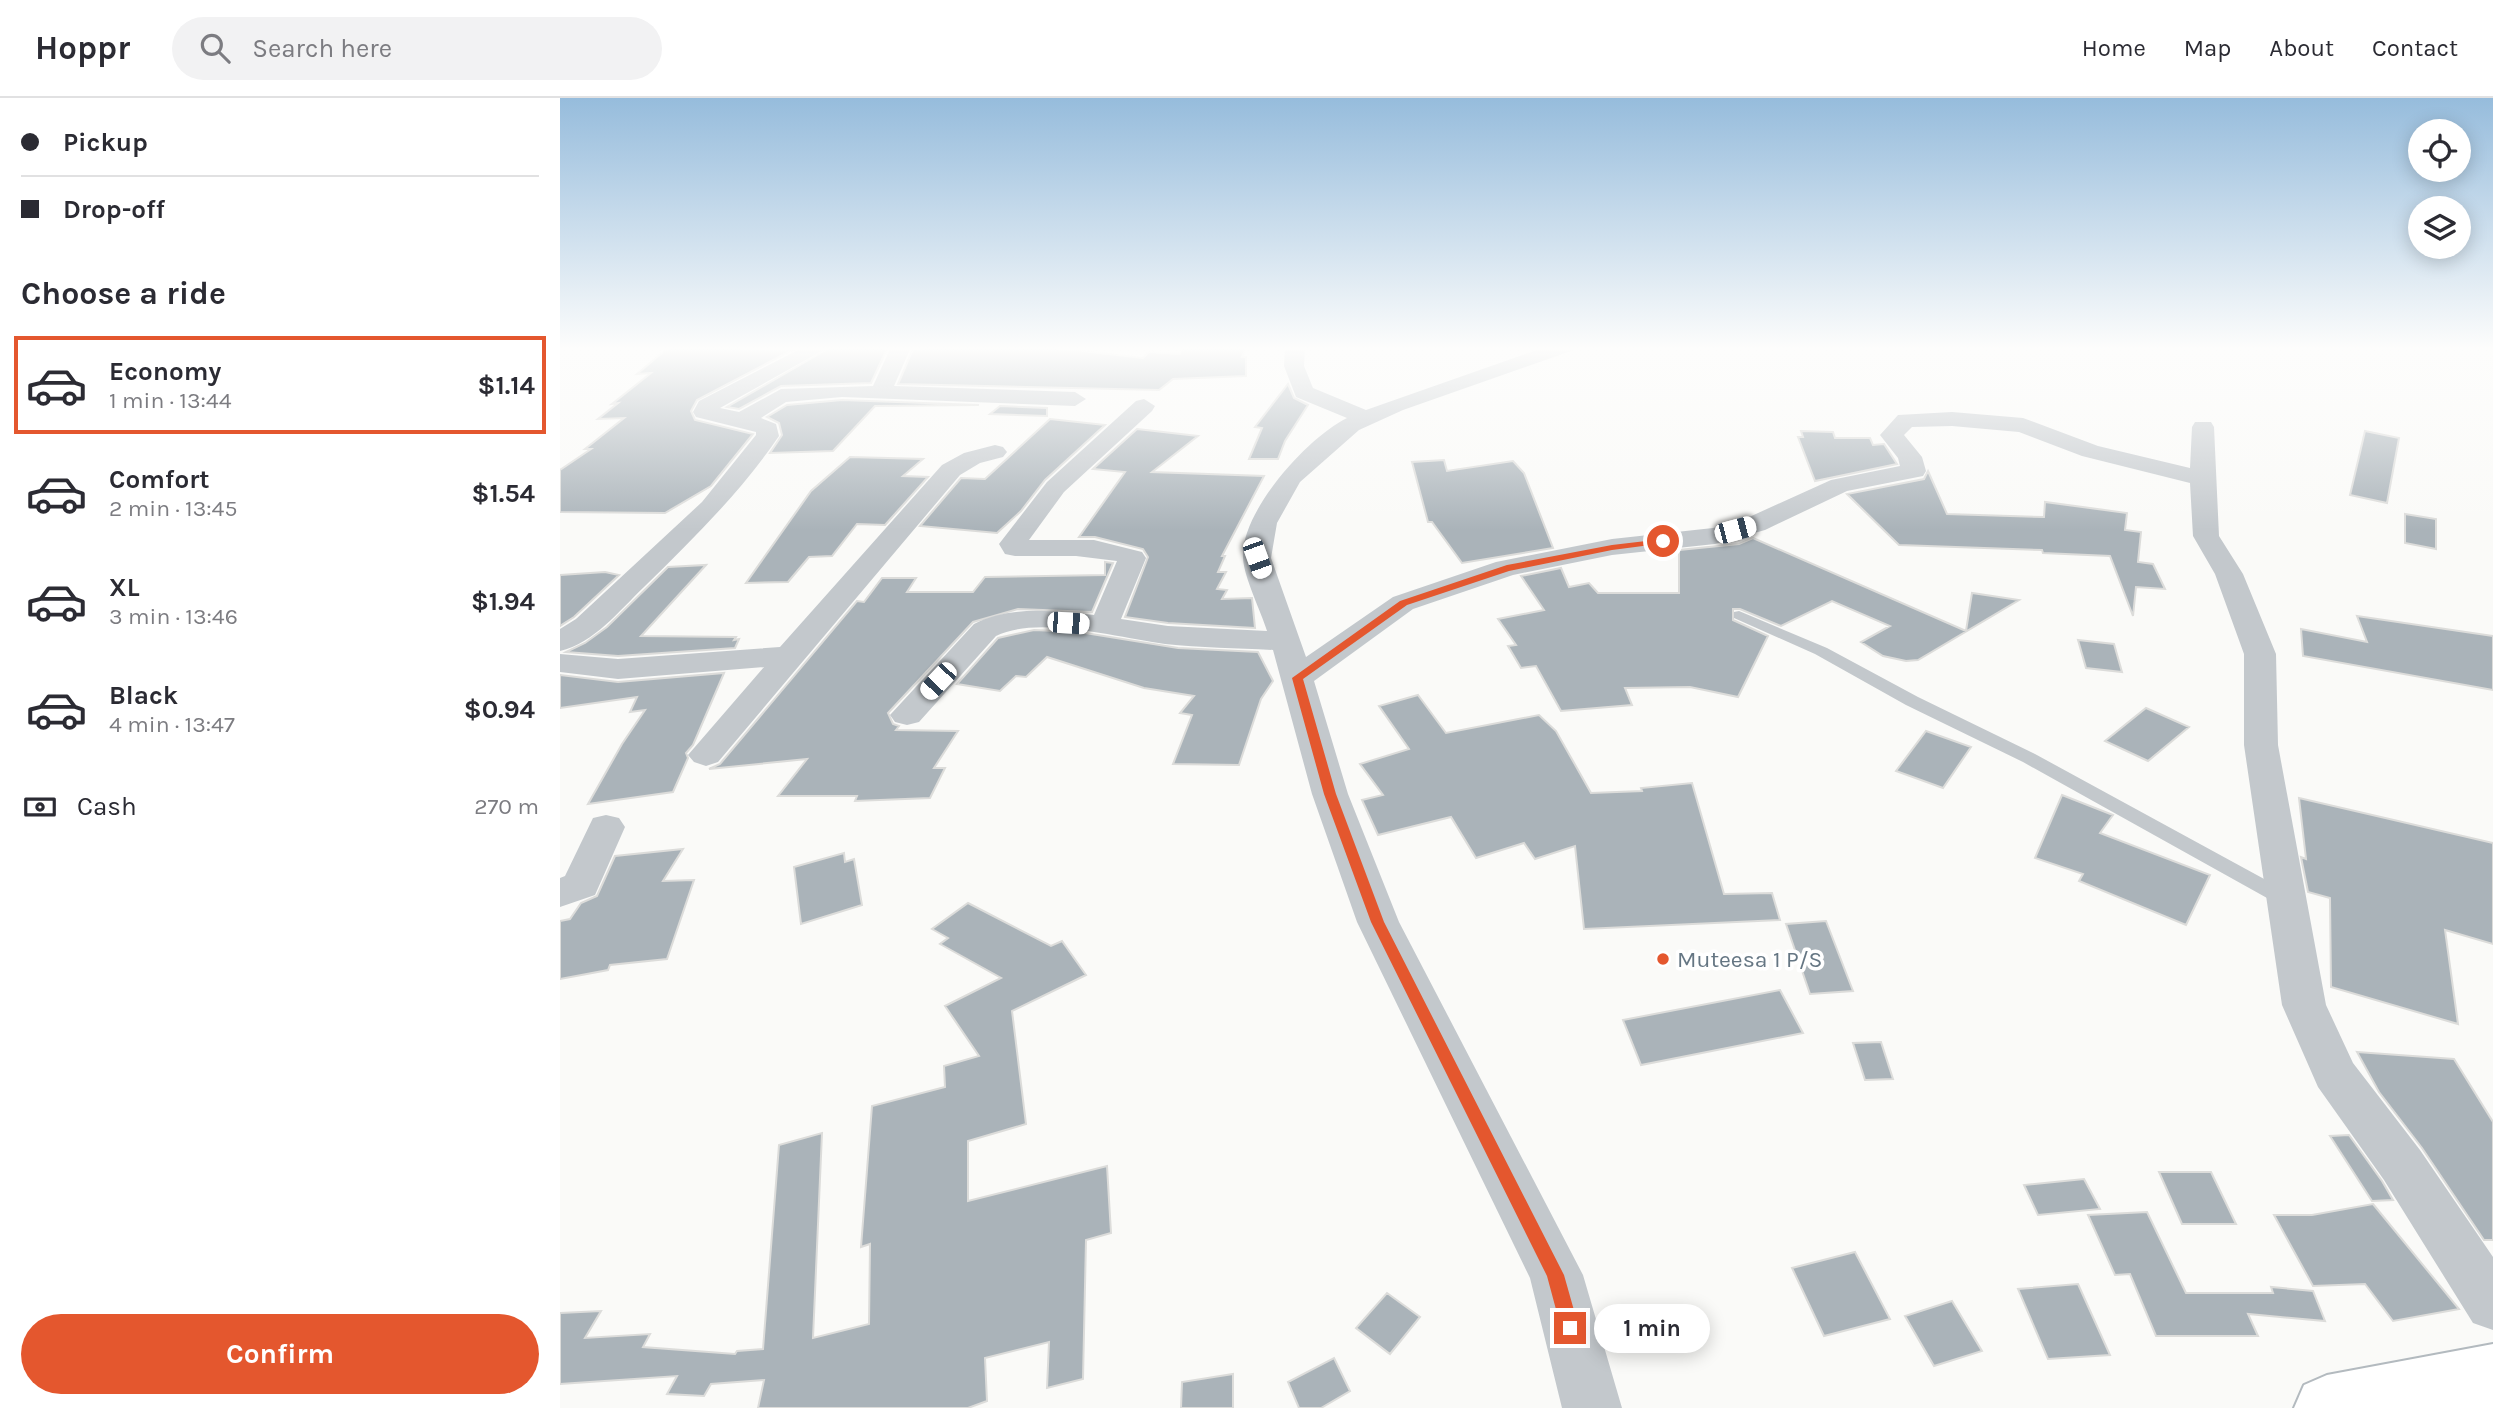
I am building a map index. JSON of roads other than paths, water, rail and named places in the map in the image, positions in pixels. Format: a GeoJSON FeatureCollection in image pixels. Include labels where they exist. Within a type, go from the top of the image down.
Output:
{"type":"FeatureCollection","features":[{"type":"Feature","properties":{"kind":"street"},"geometry":{"type":"LineString","coordinates":[[560,642],[587,625],[726,491],[767,436],[768,429],[745,418],[704,412],[706,408]]}},
{"type":"Feature","properties":{"kind":"street"},"geometry":{"type":"LineString","coordinates":[[745,418],[761,408]]}},
{"type":"Feature","properties":{"kind":"street"},"geometry":{"type":"LineString","coordinates":[[1102,626],[1132,558],[1126,554],[1108,551],[1015,548],[1013,544],[1026,520],[1052,490],[1142,408]]}},
{"type":"Feature","properties":{"kind":"street"},"geometry":{"type":"LineString","coordinates":[[1342,408],[1366,418]]}},
{"type":"Feature","properties":{"kind":"street"},"geometry":{"type":"LineString","coordinates":[[1388,408],[1351,425],[1290,478],[1264,523],[1257,558],[1286,641],[1330,794],[1378,922],[1556,1275],[1592,1408]]}},
{"type":"Feature","properties":{"kind":"street"},"geometry":{"type":"LineString","coordinates":[[1297,678],[1403,603],[1507,568],[1612,547],[1715,536],[1756,524],[1840,485],[1914,471],[1910,457],[1892,435],[1906,420],[1952,419],[2023,425],[2090,451],[2202,478]]}},
{"type":"Feature","properties":{"kind":"street"},"geometry":{"type":"LineString","coordinates":[[2203,427],[2202,478],[2206,536],[2229,574],[2260,654],[2261,745],[2304,1005],[2335,1074],[2402,1165],[2493,1304]]}},
{"type":"Feature","properties":{"kind":"street"},"geometry":{"type":"LineString","coordinates":[[706,755],[951,470],[972,458],[995,452]]}},
{"type":"Feature","properties":{"kind":"street"},"geometry":{"type":"LineString","coordinates":[[907,715],[989,626],[1000,621],[1040,621],[1166,635],[1286,641]]}},
{"type":"Feature","properties":{"kind":"street"},"geometry":{"type":"LineString","coordinates":[[560,663],[618,668],[789,656]]}},
{"type":"Feature","properties":{"kind":"street"},"geometry":{"type":"LineString","coordinates":[[560,893],[581,885],[606,827]]}},
{"type":"Feature","properties":{"kind":"street"},"geometry":{"type":"LineString","coordinates":[[2326,1408],[2493,1376]]}},
{"type":"Feature","properties":{"kind":"lane"},"geometry":{"type":"LineString","coordinates":[[1740,615],[1821,651],[1912,701],[2029,758],[2287,900]]}},
{"type":"Feature","properties":{"kind":"place","name":"Muteesa 1 P/S"},"geometry":{"type":"Point","coordinates":[1663,959]}}]}
